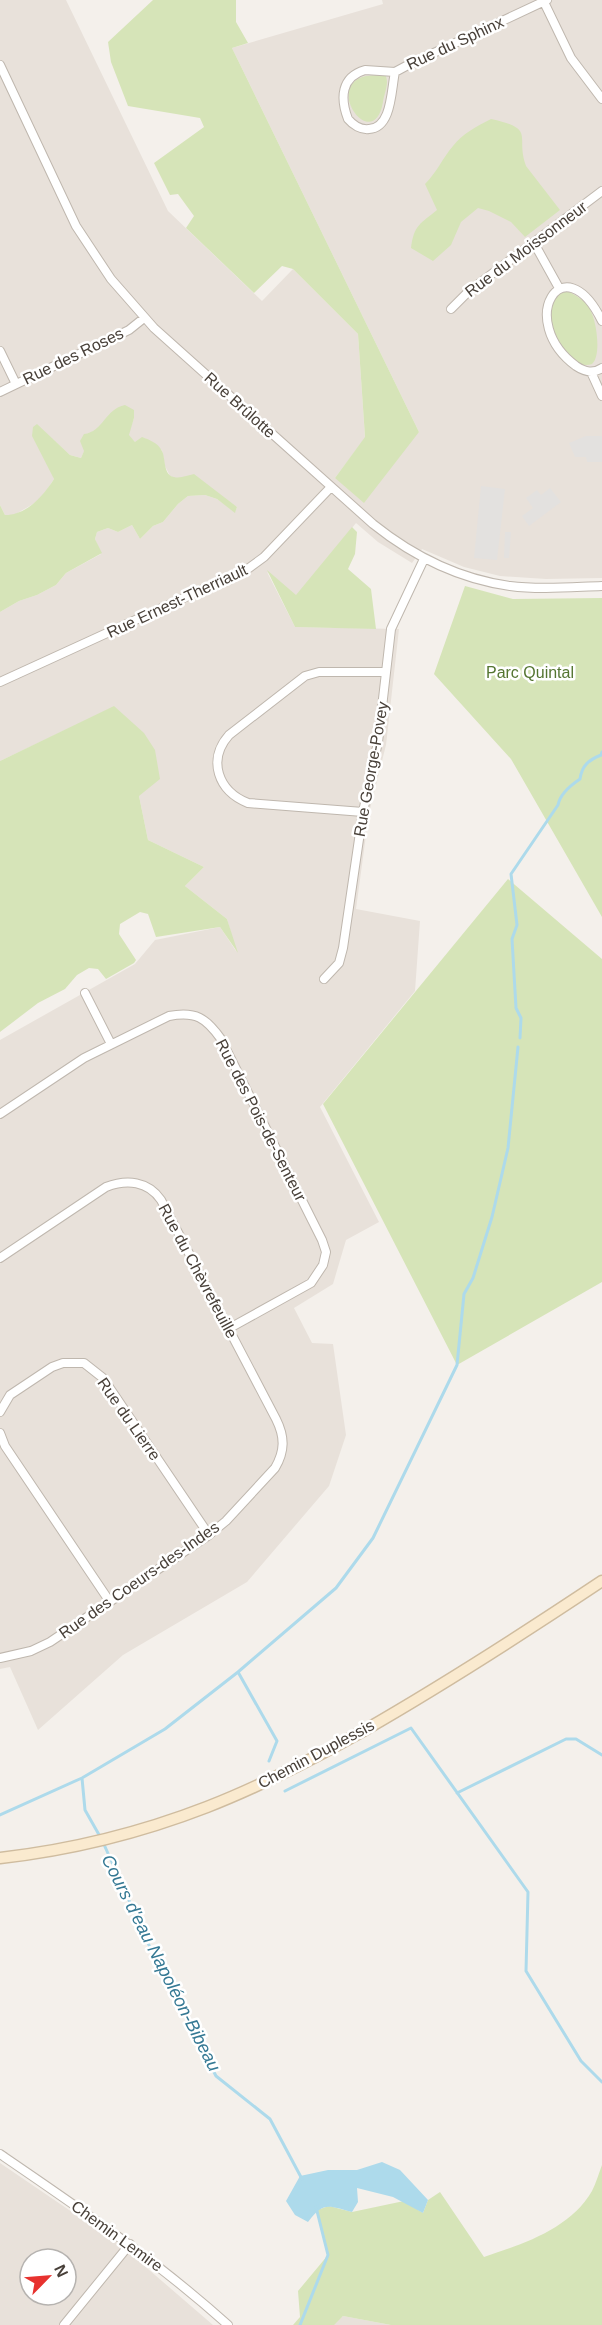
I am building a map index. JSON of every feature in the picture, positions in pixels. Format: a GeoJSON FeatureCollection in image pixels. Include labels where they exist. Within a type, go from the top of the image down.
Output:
{"type":"FeatureCollection","features":[{"type":"Feature","properties":{"kind":"street","name":"Rue du Sphinx"},"geometry":{"type":"LineString","coordinates":[[395,72],[384,123],[371,130],[353,124],[344,109],[342,95],[345,84],[353,75],[365,70],[395,72],[545,0]]}},
{"type":"Feature","properties":{"kind":"street"},"geometry":{"type":"LineString","coordinates":[[545,0],[571,58],[602,99]]}},
{"type":"Feature","properties":{"kind":"street","name":"Rue Brûlotte"},"geometry":{"type":"LineString","coordinates":[[0,65],[3,79],[76,225],[99,263],[144,318],[331,487],[388,536],[424,559],[467,576],[511,586],[535,588],[602,586]]}},
{"type":"Feature","properties":{"kind":"street","name":"Rue du Moissonneur"},"geometry":{"type":"LineString","coordinates":[[451,309],[468,292],[602,191]]}},
{"type":"Feature","properties":{"kind":"street"},"geometry":{"type":"LineString","coordinates":[[534,243],[559,288]]}},
{"type":"Feature","properties":{"kind":"street"},"geometry":{"type":"LineString","coordinates":[[602,321],[586,297],[566,287],[559,288],[552,293],[548,300],[546,315],[554,340],[569,361],[580,369],[591,372],[597,372],[602,368]]}},
{"type":"Feature","properties":{"kind":"street","name":"Rue des Roses"},"geometry":{"type":"LineString","coordinates":[[0,392],[129,330],[144,318]]}},
{"type":"Feature","properties":{"kind":"street"},"geometry":{"type":"LineString","coordinates":[[0,351],[16,384]]}},
{"type":"Feature","properties":{"kind":"street"},"geometry":{"type":"LineString","coordinates":[[591,372],[602,396]]}},
{"type":"Feature","properties":{"kind":"street","name":"Rue Ernest-Therriault"},"geometry":{"type":"LineString","coordinates":[[0,682],[249,568],[264,557],[331,487]]}},
{"type":"Feature","properties":{"kind":"street","name":"Rue George-Povey"},"geometry":{"type":"LineString","coordinates":[[324,979],[339,963],[343,948],[363,812],[374,765],[393,622],[424,559]]}},
{"type":"Feature","properties":{"kind":"street"},"geometry":{"type":"LineString","coordinates":[[363,812],[248,803],[231,794],[220,779],[218,754],[221,744],[229,735],[304,676],[319,672],[386,672]]}},
{"type":"Feature","properties":{"kind":"street"},"geometry":{"type":"LineString","coordinates":[[85,993],[111,1044]]}},
{"type":"Feature","properties":{"kind":"street","name":"Rue des Pois-de-Senteur"},"geometry":{"type":"LineString","coordinates":[[0,1114],[66,1068],[169,1016],[194,1015],[209,1022],[221,1039],[326,1252],[323,1265],[311,1283],[228,1329]]}},
{"type":"Feature","properties":{"kind":"street","name":"Rue du Chèvrefeuille"},"geometry":{"type":"LineString","coordinates":[[0,1258],[106,1187],[123,1182],[142,1184],[152,1190],[161,1200],[281,1429],[283,1449]]}},
{"type":"Feature","properties":{"kind":"street","name":"Rue du Lierre"},"geometry":{"type":"LineString","coordinates":[[0,1412],[10,1395],[51,1367],[63,1363],[84,1363],[103,1378],[209,1534]]}},
{"type":"Feature","properties":{"kind":"street"},"geometry":{"type":"LineString","coordinates":[[0,1433],[5,1446],[110,1602]]}},
{"type":"Feature","properties":{"kind":"street","name":"Rue des Coeurs-des-Indes"},"geometry":{"type":"LineString","coordinates":[[0,1658],[41,1647],[209,1534],[226,1521],[275,1468],[283,1449]]}},
{"type":"Feature","properties":{"kind":"street","name":"Chemin Duplessis"},"geometry":{"type":"LineString","coordinates":[[0,1858],[112,1838],[183,1816],[242,1792],[319,1755],[424,1696],[602,1581]]}},
{"type":"Feature","properties":{"kind":"street","name":"Chemin Lemire"},"geometry":{"type":"LineString","coordinates":[[0,2154],[129,2244],[179,2282],[228,2325]]}},
{"type":"Feature","properties":{"kind":"street"},"geometry":{"type":"LineString","coordinates":[[64,2325],[129,2244]]}},
{"type":"Feature","properties":{"kind":"shaded area"},"geometry":{"type":"Polygon","coordinates":[[[0,0],[66,0],[168,211],[262,301],[293,269],[358,334],[365,438],[335,478],[419,432],[232,48],[383,4],[382,0],[602,0],[602,578],[546,579],[500,576],[464,567],[422,549],[412,563],[378,542],[356,523],[296,596],[267,572],[295,627],[399,629],[386,745],[369,813],[356,909],[420,921],[415,991],[320,1107],[379,1222],[346,1240],[333,1284],[294,1308],[312,1343],[333,1344],[346,1435],[329,1486],[247,1582],[123,1655],[38,1730],[10,1667],[0,1669],[0,1040],[135,964],[155,940],[220,927],[236,951],[227,919],[185,886],[204,867],[148,840],[139,796],[114,707],[0,761],[0,612],[56,585],[66,573],[101,554],[95,539],[97,532],[108,528],[118,532],[132,525],[140,539],[153,526],[163,522],[188,496],[205,495],[217,499],[235,512],[237,507],[170,476],[165,466],[162,450],[135,442],[128,435],[134,418],[98,428],[93,433],[81,458],[70,455],[37,425],[54,479],[40,500],[14,515],[5,515],[0,505],[0,0]]]}},
{"type":"Feature","properties":{"kind":"shaded area"},"geometry":{"type":"Polygon","coordinates":[[[586,436],[602,436],[602,462],[587,462],[586,457],[575,457],[569,443],[586,436]]]}},
{"type":"Feature","properties":{"kind":"shaded area"},"geometry":{"type":"Polygon","coordinates":[[[481,486],[505,489],[497,560],[474,558],[481,486]]]}},
{"type":"Feature","properties":{"kind":"shaded area"},"geometry":{"type":"Polygon","coordinates":[[[550,488],[561,502],[529,526],[522,516],[533,508],[526,498],[537,490],[541,495],[550,488]]]}},
{"type":"Feature","properties":{"kind":"shaded area"},"geometry":{"type":"Polygon","coordinates":[[[505,532],[511,532],[509,558],[504,558],[505,532]]]}},
{"type":"Feature","properties":{"kind":"shaded area"},"geometry":{"type":"Polygon","coordinates":[[[0,2163],[119,2244],[213,2325],[0,2325],[0,2163]]]}},
{"type":"Feature","properties":{"kind":"shaded area"},"geometry":{"type":"Polygon","coordinates":[[[343,2316],[391,2325],[333,2325],[343,2316]]]}},
{"type":"Feature","properties":{"kind":"green space"},"geometry":{"type":"Polygon","coordinates":[[[153,0],[236,0],[236,22],[248,43],[232,48],[419,432],[364,503],[335,478],[365,437],[358,334],[293,269],[282,266],[254,293],[186,228],[194,216],[178,194],[170,195],[154,163],[204,127],[200,118],[128,106],[111,62],[108,42],[153,0]]]}},
{"type":"Feature","properties":{"kind":"green space"},"geometry":{"type":"Polygon","coordinates":[[[385,75],[386,88],[378,117],[370,122],[362,120],[350,103],[349,92],[354,82],[366,76],[385,75]]]}},
{"type":"Feature","properties":{"kind":"green space"},"geometry":{"type":"Polygon","coordinates":[[[491,119],[514,126],[519,130],[522,135],[526,166],[560,210],[525,237],[511,222],[478,208],[461,222],[451,245],[433,261],[411,248],[414,234],[419,226],[437,210],[425,184],[461,138],[491,119]]]}},
{"type":"Feature","properties":{"kind":"green space"},"geometry":{"type":"Polygon","coordinates":[[[567,291],[586,303],[593,316],[597,335],[597,353],[592,364],[584,365],[570,357],[554,332],[551,317],[552,306],[557,295],[567,291]]]}},
{"type":"Feature","properties":{"kind":"green space"},"geometry":{"type":"Polygon","coordinates":[[[125,405],[134,410],[129,435],[135,442],[142,437],[156,444],[162,451],[166,470],[170,476],[179,478],[194,474],[237,507],[235,513],[217,499],[205,495],[188,496],[163,522],[153,526],[140,539],[132,525],[118,532],[108,528],[97,532],[95,539],[102,553],[66,573],[56,585],[0,612],[0,505],[5,515],[20,512],[34,503],[54,479],[32,436],[33,427],[37,424],[70,455],[81,458],[84,451],[80,441],[84,434],[96,429],[113,411],[125,405]]]}},
{"type":"Feature","properties":{"kind":"green space"},"geometry":{"type":"Polygon","coordinates":[[[352,527],[357,532],[355,554],[348,569],[371,589],[376,629],[295,627],[267,570],[296,595],[352,527]]]}},
{"type":"Feature","properties":{"kind":"green space","name":"Parc Quintal"},"geometry":{"type":"Polygon","coordinates":[[[465,586],[513,599],[602,598],[602,917],[511,759],[434,674],[465,586]]]}},
{"type":"Feature","properties":{"kind":"green space"},"geometry":{"type":"Polygon","coordinates":[[[114,706],[144,733],[155,750],[160,779],[139,796],[148,840],[204,867],[185,886],[227,919],[238,953],[220,927],[156,937],[148,914],[140,912],[120,924],[119,934],[136,960],[134,963],[106,979],[98,969],[89,968],[77,975],[65,989],[38,1003],[0,1032],[0,761],[114,706]]]}},
{"type":"Feature","properties":{"kind":"green space"},"geometry":{"type":"Polygon","coordinates":[[[508,879],[602,959],[602,1282],[457,1365],[323,1104],[508,879]]]}},
{"type":"Feature","properties":{"kind":"green space"},"geometry":{"type":"Polygon","coordinates":[[[602,2165],[602,2325],[391,2325],[343,2316],[334,2325],[293,2325],[300,2317],[298,2291],[328,2255],[317,2210],[329,2206],[352,2212],[404,2201],[423,2213],[428,2200],[440,2192],[484,2257],[530,2240],[571,2216],[592,2191],[602,2165]]]}},
{"type":"Feature","properties":{"kind":"water"},"geometry":{"type":"Polygon","coordinates":[[[382,2162],[400,2170],[428,2200],[423,2213],[393,2197],[357,2188],[358,2202],[352,2212],[327,2207],[318,2211],[308,2222],[295,2215],[286,2201],[300,2176],[328,2170],[357,2170],[382,2162]]]}},
{"type":"Feature","properties":{"kind":"waterway"},"geometry":{"type":"LineString","coordinates":[[520,1038],[521,1018],[516,1008],[512,939],[517,925],[511,874],[558,805],[563,794],[580,779],[582,770],[587,764],[602,752]]}},
{"type":"Feature","properties":{"kind":"waterway"},"geometry":{"type":"LineString","coordinates":[[0,1815],[82,1778],[165,1729],[238,1672],[336,1588],[373,1538],[457,1365],[464,1294],[473,1278],[492,1217],[508,1148],[518,1047]]}},
{"type":"Feature","properties":{"kind":"waterway"},"geometry":{"type":"LineString","coordinates":[[238,1672],[277,1741],[269,1761]]}},
{"type":"Feature","properties":{"kind":"waterway"},"geometry":{"type":"LineString","coordinates":[[285,1791],[411,1728],[528,1892],[526,1971],[581,2061],[602,2082]]}},
{"type":"Feature","properties":{"kind":"waterway"},"geometry":{"type":"LineString","coordinates":[[457,1793],[566,1739],[576,1739],[602,1755]]}},
{"type":"Feature","properties":{"kind":"waterway","name":"Cours d'eau Napoléon-Bibeau"},"geometry":{"type":"LineString","coordinates":[[82,1778],[85,1810],[102,1840],[157,1963],[216,2076],[270,2119],[302,2179]]}},
{"type":"Feature","properties":{"kind":"waterway","name":"Cours d'eau Napoléon-Bibeau"},"geometry":{"type":"LineString","coordinates":[[300,2325],[328,2255],[316,2207]]}}]}
